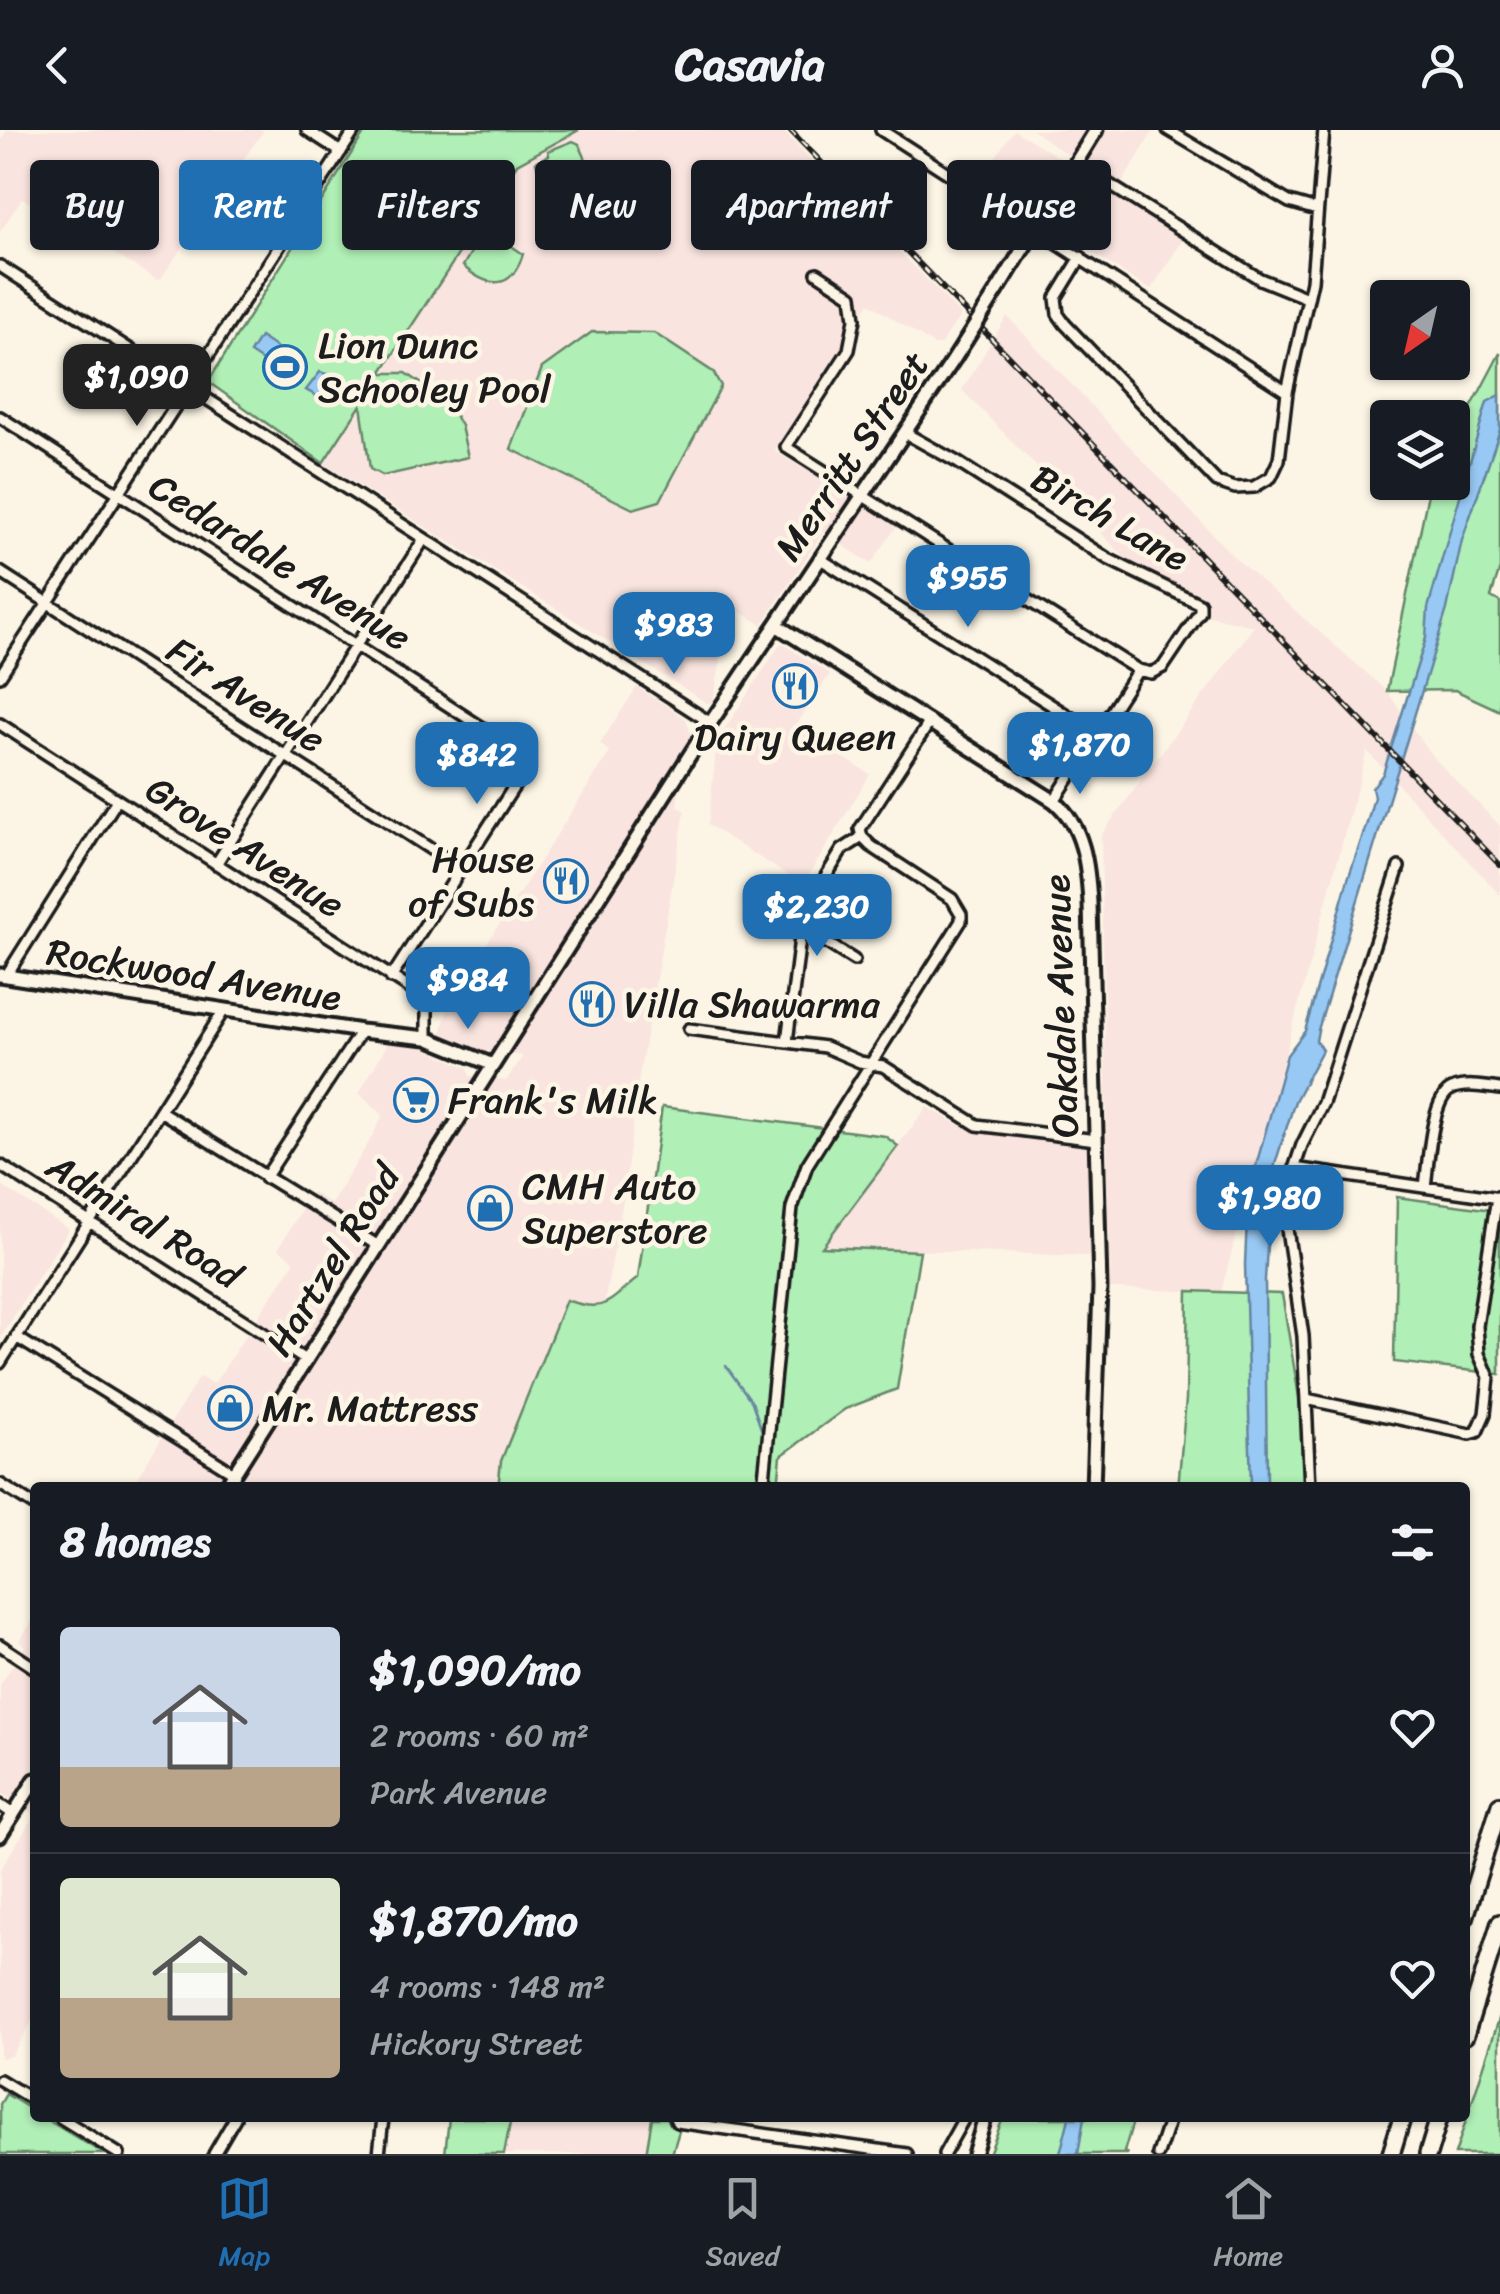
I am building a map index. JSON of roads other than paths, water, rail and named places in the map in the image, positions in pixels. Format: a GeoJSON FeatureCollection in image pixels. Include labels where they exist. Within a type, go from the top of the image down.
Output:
{"type":"FeatureCollection","features":[{"type":"Feature","properties":{"kind":"highway"},"geometry":{"type":"LineString","coordinates":[[1470,1901],[1500,1805]]}},
{"type":"Feature","properties":{"kind":"highway"},"geometry":{"type":"LineString","coordinates":[[1470,2019],[1500,1922]]}},
{"type":"Feature","properties":{"kind":"highway"},"geometry":{"type":"LineString","coordinates":[[1391,2154],[1401,2122]]}},
{"type":"Feature","properties":{"kind":"highway"},"geometry":{"type":"LineString","coordinates":[[1428,2154],[1438,2122]]}},
{"type":"Feature","properties":{"kind":"street"},"geometry":{"type":"LineString","coordinates":[[307,130],[341,152]]}},
{"type":"Feature","properties":{"kind":"street"},"geometry":{"type":"LineString","coordinates":[[0,676],[355,130]]}},
{"type":"Feature","properties":{"kind":"street"},"geometry":{"type":"LineString","coordinates":[[881,130],[947,172]]}},
{"type":"Feature","properties":{"kind":"street","name":"Merritt Street"},"geometry":{"type":"LineString","coordinates":[[1077,160],[1096,130]]}},
{"type":"Feature","properties":{"kind":"street"},"geometry":{"type":"LineString","coordinates":[[1168,130],[1289,202],[1317,210]]}},
{"type":"Feature","properties":{"kind":"street"},"geometry":{"type":"LineString","coordinates":[[1081,257],[1056,298],[1058,314],[1065,324],[1217,482],[1235,488],[1254,487],[1271,477],[1278,460],[1287,392],[1316,249],[1324,130]]}},
{"type":"Feature","properties":{"kind":"street"},"geometry":{"type":"LineString","coordinates":[[1111,186],[1260,280],[1307,298]]}},
{"type":"Feature","properties":{"kind":"street","name":"Merritt Street"},"geometry":{"type":"LineString","coordinates":[[493,1065],[711,723],[1022,250]]}},
{"type":"Feature","properties":{"kind":"street"},"geometry":{"type":"LineString","coordinates":[[1070,250],[1287,392]]}},
{"type":"Feature","properties":{"kind":"street"},"geometry":{"type":"LineString","coordinates":[[0,266],[711,723]]}},
{"type":"Feature","properties":{"kind":"street"},"geometry":{"type":"LineString","coordinates":[[817,273],[852,296],[854,319],[849,350],[786,447],[1138,670],[1054,801]]}},
{"type":"Feature","properties":{"kind":"street","name":"Cedardale Avenue"},"geometry":{"type":"LineString","coordinates":[[0,417],[528,757],[528,765],[460,868]]}},
{"type":"Feature","properties":{"kind":"street","name":"Birch Lane"},"geometry":{"type":"LineString","coordinates":[[905,433],[958,462],[1108,559],[1200,604],[1200,612],[1162,667],[1151,673],[1138,670]]}},
{"type":"Feature","properties":{"kind":"street"},"geometry":{"type":"LineString","coordinates":[[216,864],[424,539]]}},
{"type":"Feature","properties":{"kind":"street"},"geometry":{"type":"LineString","coordinates":[[820,558],[1096,734]]}},
{"type":"Feature","properties":{"kind":"street","name":"Fir Avenue"},"geometry":{"type":"LineString","coordinates":[[0,572],[460,868]]}},
{"type":"Feature","properties":{"kind":"street","name":"Oakdale Avenue"},"geometry":{"type":"LineString","coordinates":[[776,625],[1054,801],[1075,828],[1087,862],[1096,1140],[1100,1288],[1093,1482]]}},
{"type":"Feature","properties":{"kind":"street"},"geometry":{"type":"LineString","coordinates":[[764,1482],[792,1208],[807,1165],[954,935],[961,914],[952,899],[862,838],[860,829],[930,723]]}},
{"type":"Feature","properties":{"kind":"street","name":"Grove Avenue"},"geometry":{"type":"LineString","coordinates":[[0,724],[420,996],[428,1008],[427,1038]]}},
{"type":"Feature","properties":{"kind":"street"},"geometry":{"type":"LineString","coordinates":[[3,976],[117,800]]}},
{"type":"Feature","properties":{"kind":"street"},"geometry":{"type":"LineString","coordinates":[[787,1042],[803,914],[842,850],[862,838]]}},
{"type":"Feature","properties":{"kind":"street"},"geometry":{"type":"LineString","coordinates":[[392,978],[460,868]]}},
{"type":"Feature","properties":{"kind":"street"},"geometry":{"type":"LineString","coordinates":[[1310,1482],[1304,1336],[1284,1209],[1294,1168],[1322,1103],[1399,868]]}},
{"type":"Feature","properties":{"kind":"street"},"geometry":{"type":"LineString","coordinates":[[800,926],[854,960]]}},
{"type":"Feature","properties":{"kind":"street","name":"Rockwood Avenue"},"geometry":{"type":"LineString","coordinates":[[3,976],[427,1038],[493,1065]]}},
{"type":"Feature","properties":{"kind":"street"},"geometry":{"type":"LineString","coordinates":[[0,1362],[224,1010]]}},
{"type":"Feature","properties":{"kind":"street"},"geometry":{"type":"LineString","coordinates":[[689,1030],[824,1047],[860,1062],[874,1063],[977,1125],[1096,1140]]}},
{"type":"Feature","properties":{"kind":"street"},"geometry":{"type":"LineString","coordinates":[[265,1178],[361,1031]]}},
{"type":"Feature","properties":{"kind":"street","name":"Hartzel Road"},"geometry":{"type":"LineString","coordinates":[[228,1482],[493,1065]]}},
{"type":"Feature","properties":{"kind":"street"},"geometry":{"type":"LineString","coordinates":[[1426,1187],[1440,1103],[1446,1092],[1458,1087],[1500,1089]]}},
{"type":"Feature","properties":{"kind":"street"},"geometry":{"type":"LineString","coordinates":[[160,1112],[377,1245]]}},
{"type":"Feature","properties":{"kind":"street","name":"Admiral Road"},"geometry":{"type":"LineString","coordinates":[[0,1165],[307,1361]]}},
{"type":"Feature","properties":{"kind":"street"},"geometry":{"type":"LineString","coordinates":[[1294,1168],[1499,1198],[1477,1326],[1478,1354],[1489,1377],[1484,1414],[1477,1432],[1470,1434],[1306,1399]]}},
{"type":"Feature","properties":{"kind":"street"},"geometry":{"type":"LineString","coordinates":[[16,1337],[234,1473]]}},
{"type":"Feature","properties":{"kind":"street"},"geometry":{"type":"LineString","coordinates":[[0,1484],[30,1503]]}},
{"type":"Feature","properties":{"kind":"street"},"geometry":{"type":"LineString","coordinates":[[0,1645],[30,1665]]}},
{"type":"Feature","properties":{"kind":"street"},"geometry":{"type":"LineString","coordinates":[[0,1835],[30,1788]]}},
{"type":"Feature","properties":{"kind":"street"},"geometry":{"type":"LineString","coordinates":[[0,1805],[13,1814]]}},
{"type":"Feature","properties":{"kind":"street"},"geometry":{"type":"LineString","coordinates":[[0,2080],[30,2098]]}},
{"type":"Feature","properties":{"kind":"street"},"geometry":{"type":"LineString","coordinates":[[67,2122],[119,2154]]}},
{"type":"Feature","properties":{"kind":"street"},"geometry":{"type":"LineString","coordinates":[[214,2154],[233,2122]]}},
{"type":"Feature","properties":{"kind":"street"},"geometry":{"type":"LineString","coordinates":[[379,2154],[383,2122]]}},
{"type":"Feature","properties":{"kind":"street"},"geometry":{"type":"LineString","coordinates":[[690,2122],[907,2154]]}},
{"type":"Feature","properties":{"kind":"street"},"geometry":{"type":"LineString","coordinates":[[944,2154],[961,2122]]}},
{"type":"Feature","properties":{"kind":"street"},"geometry":{"type":"LineString","coordinates":[[974,2154],[984,2122]]}},
{"type":"Feature","properties":{"kind":"street"},"geometry":{"type":"LineString","coordinates":[[1158,2154],[1169,2122]]}},
{"type":"Feature","properties":{"kind":"water"},"geometry":{"type":"Polygon","coordinates":[[[260,337],[305,366],[294,382],[250,353],[260,337]]]}},
{"type":"Feature","properties":{"kind":"water"},"geometry":{"type":"Polygon","coordinates":[[[320,372],[329,375],[332,384],[322,399],[306,390],[320,372]]]}},
{"type":"Feature","properties":{"kind":"water"},"geometry":{"type":"Polygon","coordinates":[[[1500,395],[1500,430],[1462,540],[1447,609],[1318,1030],[1316,1041],[1322,1050],[1295,1101],[1275,1164],[1265,1280],[1267,1482],[1251,1482],[1245,1264],[1248,1194],[1287,1055],[1305,1031],[1367,823],[1374,797],[1372,788],[1383,774],[1426,638],[1428,608],[1459,500],[1470,500],[1470,461],[1487,402],[1500,395]]]}},
{"type":"Feature","properties":{"kind":"water"},"geometry":{"type":"Polygon","coordinates":[[[1068,2122],[1083,2122],[1078,2154],[1060,2154],[1068,2122]]]}},
{"type":"Feature","properties":{"kind":"waterway"},"geometry":{"type":"LineString","coordinates":[[726,1366],[752,1402],[765,1440]]}},
{"type":"Feature","properties":{"kind":"railway"},"geometry":{"type":"LineString","coordinates":[[790,130],[1500,865]]}},
{"type":"Feature","properties":{"kind":"place","name":"Lion Dunc Schooley Pool"},"geometry":{"type":"Point","coordinates":[285,367]}},
{"type":"Feature","properties":{"kind":"place","name":"Dairy Queen"},"geometry":{"type":"Point","coordinates":[795,686]}},
{"type":"Feature","properties":{"kind":"place","name":"House of Subs"},"geometry":{"type":"Point","coordinates":[566,881]}},
{"type":"Feature","properties":{"kind":"place","name":"Villa Shawarma"},"geometry":{"type":"Point","coordinates":[592,1004]}},
{"type":"Feature","properties":{"kind":"place","name":"Frank's Milk"},"geometry":{"type":"Point","coordinates":[416,1100]}},
{"type":"Feature","properties":{"kind":"place","name":"CMH Auto Superstore"},"geometry":{"type":"Point","coordinates":[490,1208]}},
{"type":"Feature","properties":{"kind":"place","name":"Mr. Mattress"},"geometry":{"type":"Point","coordinates":[230,1408]}}]}
